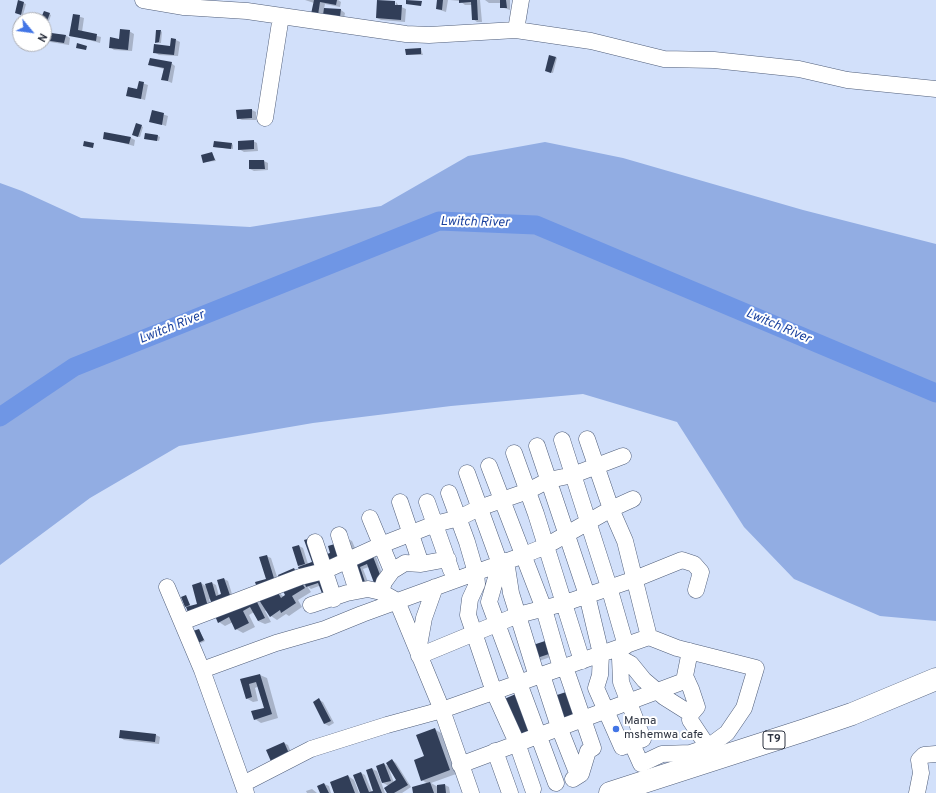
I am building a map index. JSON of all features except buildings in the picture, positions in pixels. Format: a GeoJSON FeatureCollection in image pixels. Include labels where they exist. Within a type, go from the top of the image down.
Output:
{"type":"FeatureCollection","features":[{"type":"Feature","properties":{"kind":"highway","name":"T9"},"geometry":{"type":"LineString","coordinates":[[610,793],[710,753],[852,714],[936,679]]}},
{"type":"Feature","properties":{"kind":"street"},"geometry":{"type":"LineString","coordinates":[[143,0],[184,7],[204,4],[406,34],[516,30],[591,41],[664,58],[714,60],[799,69],[847,80],[936,89]]}},
{"type":"Feature","properties":{"kind":"street"},"geometry":{"type":"LineString","coordinates":[[516,30],[521,0]]}},
{"type":"Feature","properties":{"kind":"street"},"geometry":{"type":"LineString","coordinates":[[265,118],[281,16]]}},
{"type":"Feature","properties":{"kind":"street"},"geometry":{"type":"LineString","coordinates":[[537,446],[587,595],[601,654],[600,675],[596,688],[622,747],[643,739],[627,701],[620,676],[621,651],[610,587],[562,440]]}},
{"type":"Feature","properties":{"kind":"street"},"geometry":{"type":"LineString","coordinates":[[587,440],[610,509],[625,541],[649,637]]}},
{"type":"Feature","properties":{"kind":"street"},"geometry":{"type":"LineString","coordinates":[[514,453],[565,603],[582,661]]}},
{"type":"Feature","properties":{"kind":"street"},"geometry":{"type":"LineString","coordinates":[[182,622],[300,577],[324,571],[381,545],[435,524],[459,518],[479,508],[528,491],[549,480],[573,475],[595,465],[623,456]]}},
{"type":"Feature","properties":{"kind":"street"},"geometry":{"type":"LineString","coordinates":[[467,473],[479,508],[503,562],[518,615],[576,777],[581,774],[588,751],[592,748],[584,718],[563,667],[544,608],[489,466]]}},
{"type":"Feature","properties":{"kind":"street"},"geometry":{"type":"LineString","coordinates":[[449,493],[459,518],[476,573],[477,584],[470,599],[468,615],[494,692],[533,789]]}},
{"type":"Feature","properties":{"kind":"street"},"geometry":{"type":"LineString","coordinates":[[202,670],[276,643],[325,629],[524,555],[568,535],[610,509],[633,499]]}},
{"type":"Feature","properties":{"kind":"street"},"geometry":{"type":"LineString","coordinates":[[400,502],[421,564]]}},
{"type":"Feature","properties":{"kind":"street"},"geometry":{"type":"LineString","coordinates":[[427,502],[448,559],[454,581]]}},
{"type":"Feature","properties":{"kind":"street"},"geometry":{"type":"LineString","coordinates":[[370,518],[392,571]]}},
{"type":"Feature","properties":{"kind":"street"},"geometry":{"type":"LineString","coordinates":[[339,535],[357,591]]}},
{"type":"Feature","properties":{"kind":"street"},"geometry":{"type":"LineString","coordinates":[[315,542],[334,599]]}},
{"type":"Feature","properties":{"kind":"street"},"geometry":{"type":"LineString","coordinates":[[381,592],[384,582],[392,571],[405,563],[421,564],[448,559]]}},
{"type":"Feature","properties":{"kind":"street"},"geometry":{"type":"LineString","coordinates":[[419,655],[518,615],[565,603],[635,579],[682,560],[694,564],[701,572],[696,590]]}},
{"type":"Feature","properties":{"kind":"street"},"geometry":{"type":"LineString","coordinates":[[503,562],[489,602],[556,783]]}},
{"type":"Feature","properties":{"kind":"street"},"geometry":{"type":"LineString","coordinates":[[167,586],[202,670],[244,789],[311,749],[387,725],[442,710],[601,654],[621,651],[649,637],[690,651],[756,668],[744,708],[727,733],[710,753],[662,754],[641,764],[632,744]]}},
{"type":"Feature","properties":{"kind":"street"},"geometry":{"type":"LineString","coordinates":[[419,655],[424,618],[435,587]]}},
{"type":"Feature","properties":{"kind":"street"},"geometry":{"type":"LineString","coordinates":[[311,605],[368,589],[381,592],[397,602],[442,710],[471,793]]}},
{"type":"Feature","properties":{"kind":"street"},"geometry":{"type":"LineString","coordinates":[[621,651],[644,680],[655,690],[691,714]]}},
{"type":"Feature","properties":{"kind":"street"},"geometry":{"type":"LineString","coordinates":[[690,651],[685,676],[697,707],[691,714],[690,720],[710,753]]}},
{"type":"Feature","properties":{"kind":"street"},"geometry":{"type":"LineString","coordinates":[[460,765],[655,690],[687,680]]}},
{"type":"Feature","properties":{"kind":"street"},"geometry":{"type":"LineString","coordinates":[[494,752],[510,793]]}},
{"type":"Feature","properties":{"kind":"street"},"geometry":{"type":"LineString","coordinates":[[917,793],[920,773],[919,760],[924,755],[936,754]]}},
{"type":"Feature","properties":{"kind":"shaded area"},"geometry":{"type":"Polygon","coordinates":[[[545,142],[623,158],[803,210],[936,244],[936,621],[880,616],[794,579],[744,527],[677,422],[583,394],[451,406],[313,423],[179,446],[90,498],[0,565],[0,183],[22,191],[81,218],[250,227],[381,206],[468,156],[545,142]]]}},
{"type":"Feature","properties":{"kind":"waterway","name":"Lwitch River"},"geometry":{"type":"LineString","coordinates":[[0,417],[74,367],[439,221],[536,225],[936,393]]}},
{"type":"Feature","properties":{"kind":"place","name":"Mama mshemwa cafe"},"geometry":{"type":"Point","coordinates":[616,729]}}]}
